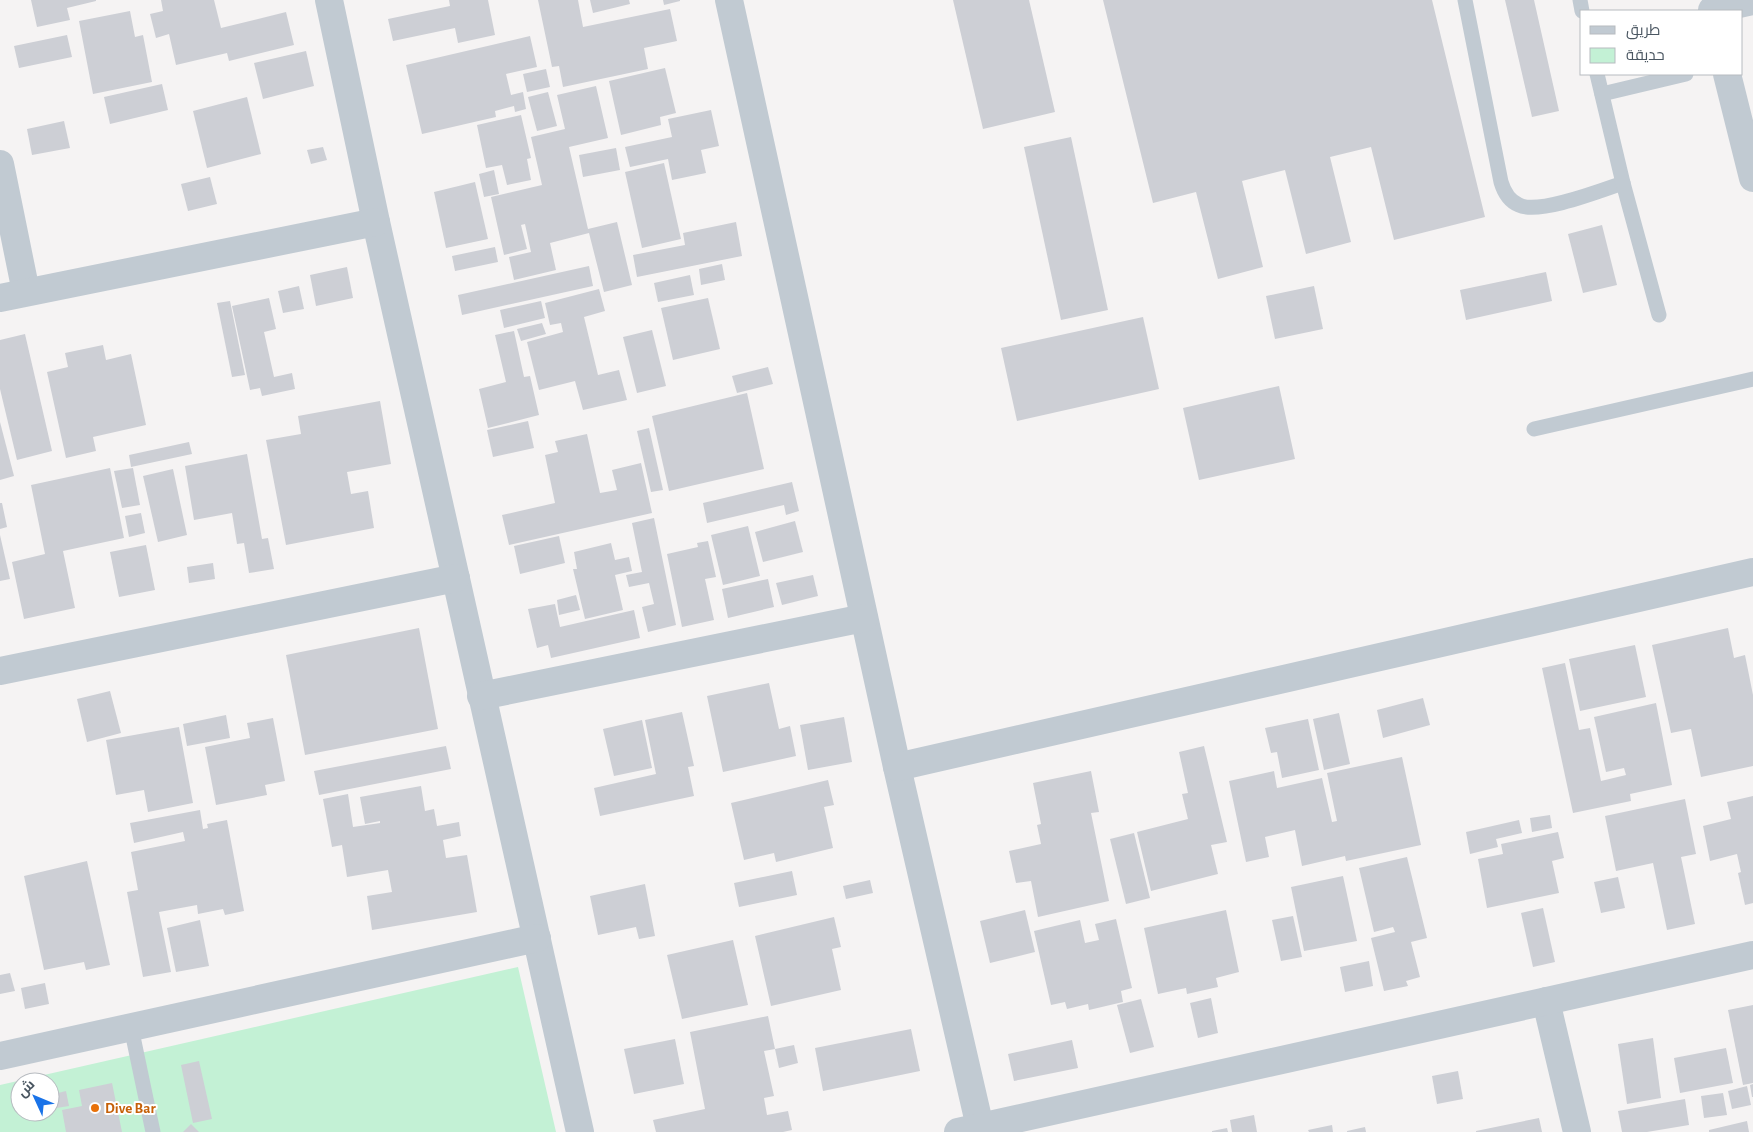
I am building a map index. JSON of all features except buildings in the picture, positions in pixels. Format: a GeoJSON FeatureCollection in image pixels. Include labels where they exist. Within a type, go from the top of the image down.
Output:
{"type":"FeatureCollection","features":[{"type":"Feature","properties":{"kind":"street"},"geometry":{"type":"LineString","coordinates":[[329,0],[481,696],[580,1132]]}},
{"type":"Feature","properties":{"kind":"street"},"geometry":{"type":"LineString","coordinates":[[729,0],[897,766],[969,1129],[1753,955]]}},
{"type":"Feature","properties":{"kind":"street"},"geometry":{"type":"LineString","coordinates":[[1711,7],[1753,1]]}},
{"type":"Feature","properties":{"kind":"street"},"geometry":{"type":"LineString","coordinates":[[1727,75],[1753,178]]}},
{"type":"Feature","properties":{"kind":"street"},"geometry":{"type":"LineString","coordinates":[[0,164],[26,292]]}},
{"type":"Feature","properties":{"kind":"street"},"geometry":{"type":"LineString","coordinates":[[0,298],[376,222]]}},
{"type":"Feature","properties":{"kind":"street"},"geometry":{"type":"LineString","coordinates":[[897,766],[1753,572]]}},
{"type":"Feature","properties":{"kind":"street"},"geometry":{"type":"LineString","coordinates":[[0,671],[456,578]]}},
{"type":"Feature","properties":{"kind":"street"},"geometry":{"type":"LineString","coordinates":[[481,696],[864,618]]}},
{"type":"Feature","properties":{"kind":"street"},"geometry":{"type":"LineString","coordinates":[[0,1056],[537,938]]}},
{"type":"Feature","properties":{"kind":"street"},"geometry":{"type":"LineString","coordinates":[[1546,1001],[1577,1132]]}},
{"type":"Feature","properties":{"kind":"lane"},"geometry":{"type":"LineString","coordinates":[[1465,0],[1501,182],[1504,192],[1510,200],[1519,206],[1539,207],[1584,197],[1623,182]]}},
{"type":"Feature","properties":{"kind":"lane"},"geometry":{"type":"LineString","coordinates":[[1597,75],[1623,182],[1659,315]]}},
{"type":"Feature","properties":{"kind":"lane"},"geometry":{"type":"LineString","coordinates":[[1602,94],[1682,75]]}},
{"type":"Feature","properties":{"kind":"lane"},"geometry":{"type":"LineString","coordinates":[[1534,429],[1753,379]]}},
{"type":"Feature","properties":{"kind":"lane"},"geometry":{"type":"LineString","coordinates":[[131,1027],[153,1132]]}},
{"type":"Feature","properties":{"kind":"green space"},"geometry":{"type":"Polygon","coordinates":[[[518,967],[556,1132],[0,1132],[0,1085],[10,1083],[10,1122],[60,1122],[60,1072],[57,1072],[518,967]]]}},
{"type":"Feature","properties":{"kind":"place","name":"Dive Bar"},"geometry":{"type":"Point","coordinates":[95,1108]}}]}
